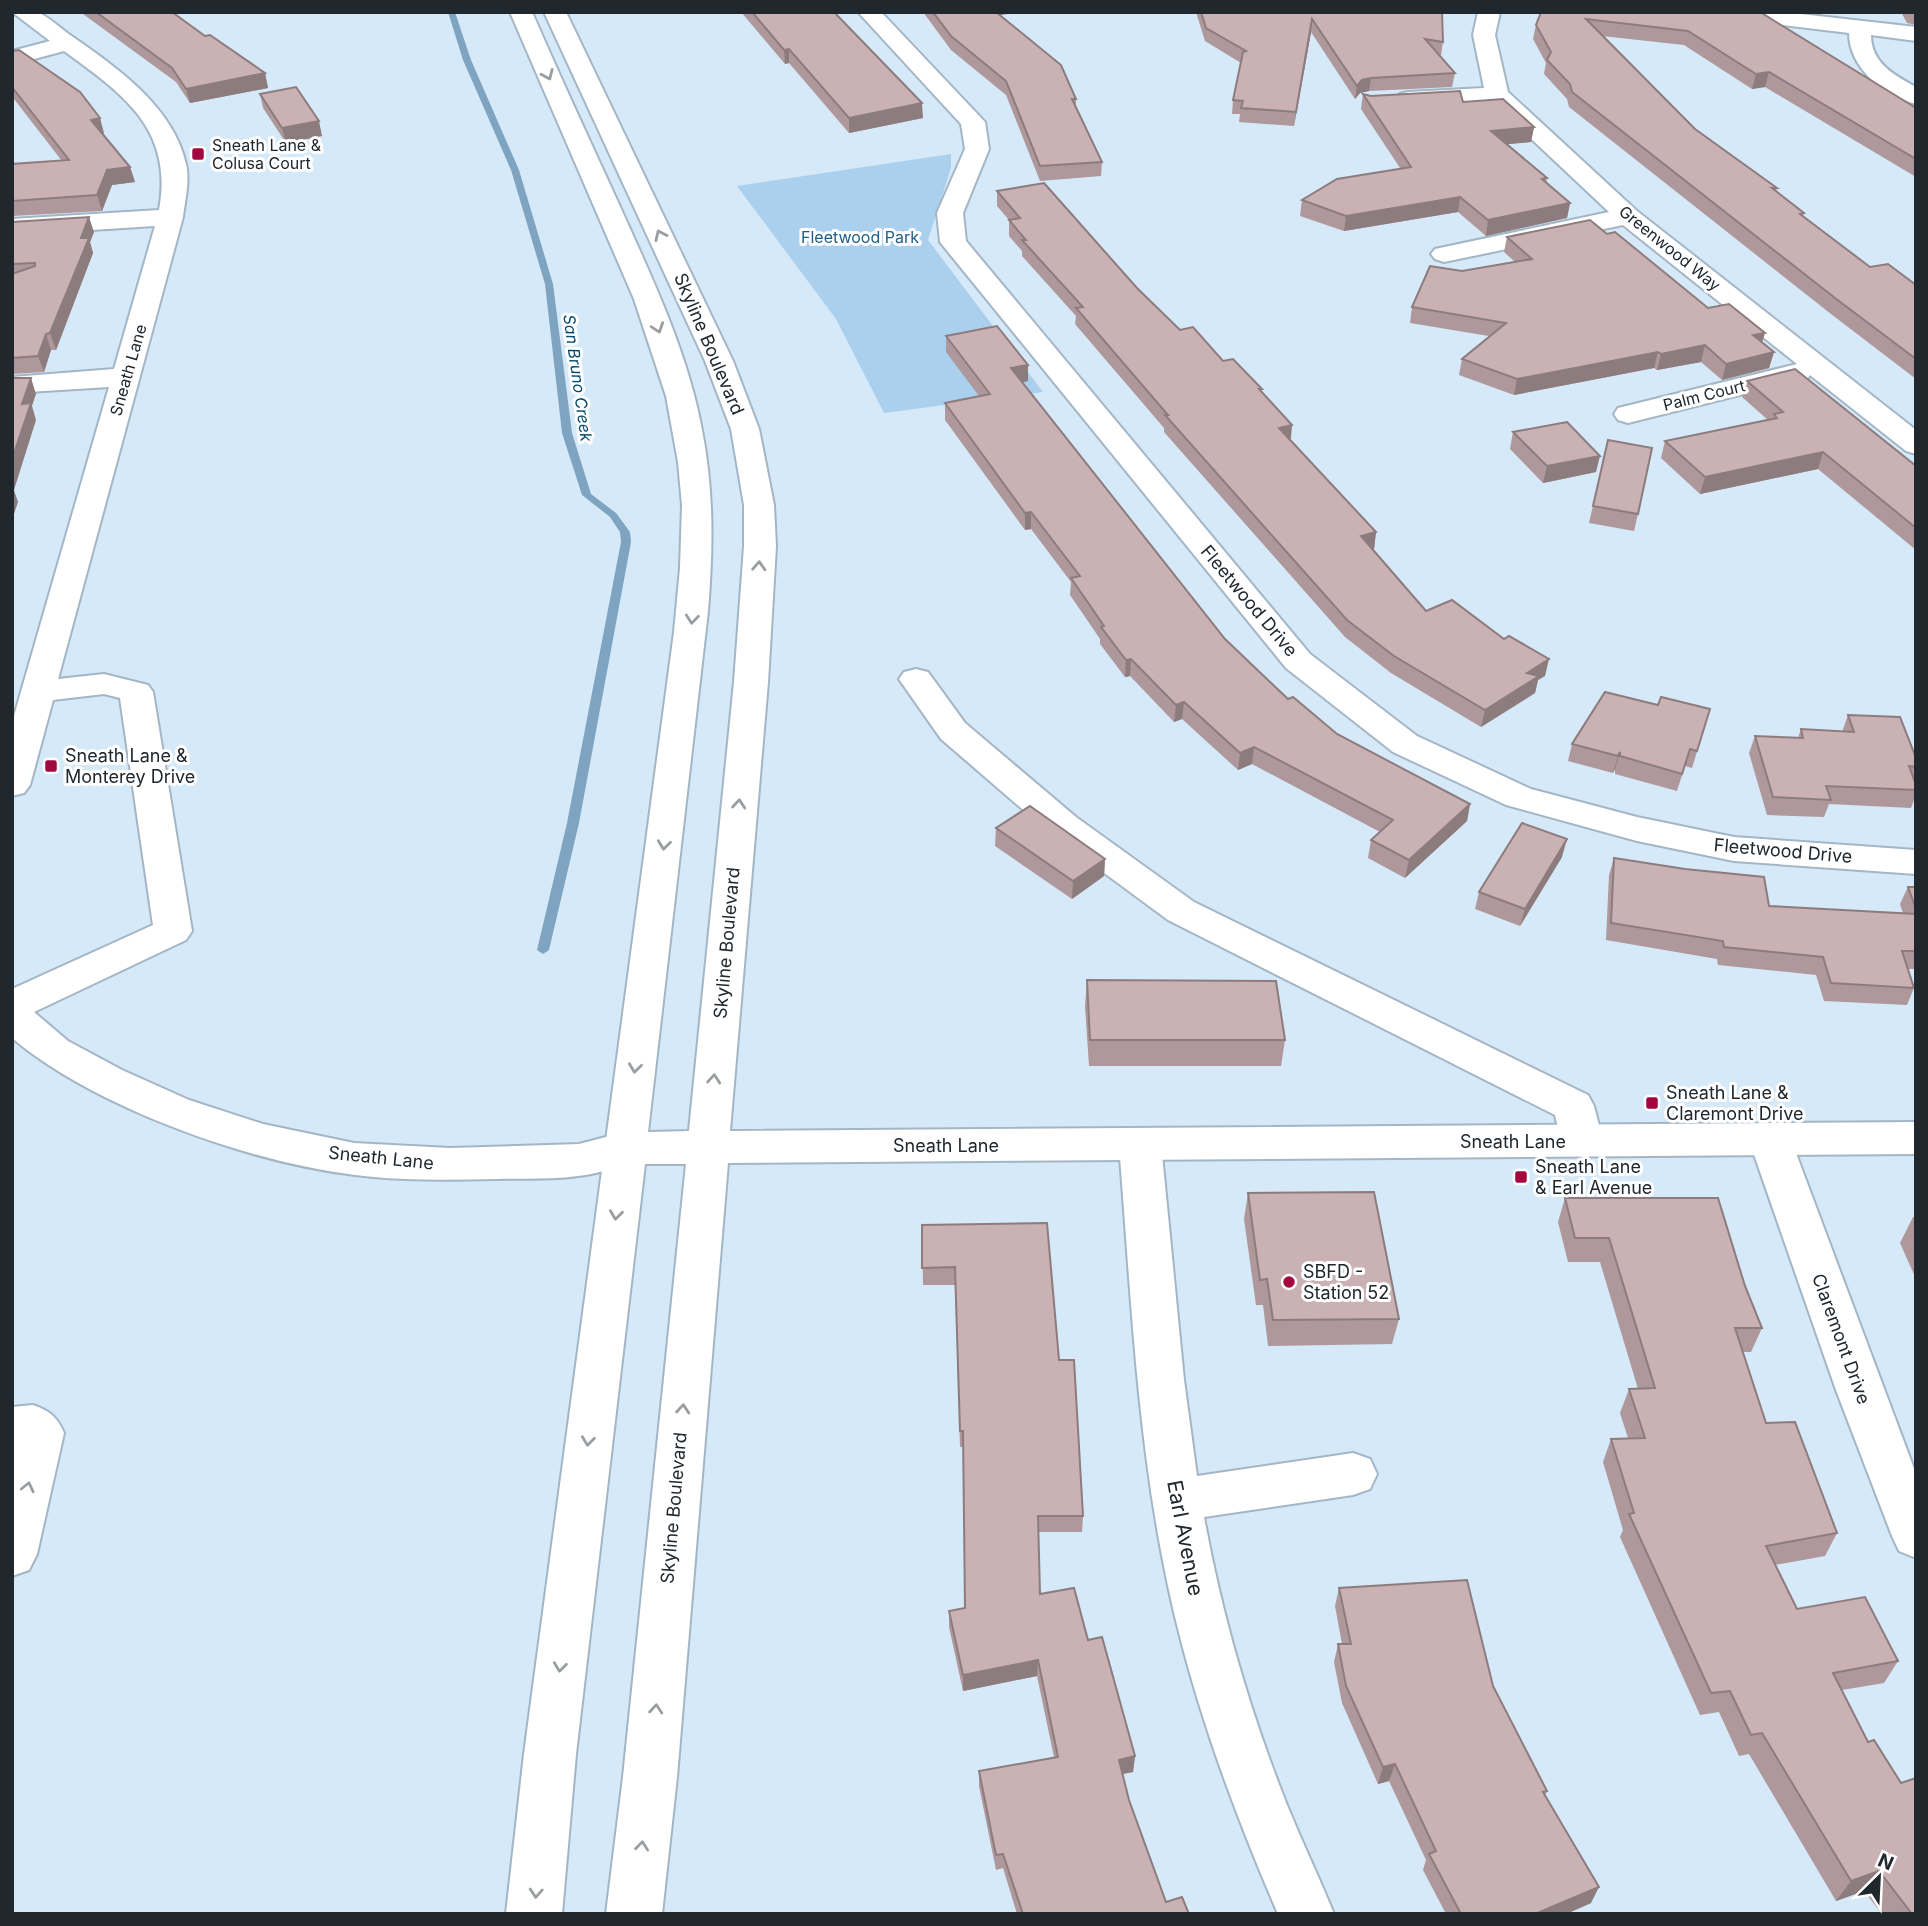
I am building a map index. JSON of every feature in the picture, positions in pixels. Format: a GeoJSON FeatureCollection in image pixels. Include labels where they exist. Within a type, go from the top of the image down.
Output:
{"type":"FeatureCollection","features":[{"type":"Feature","properties":{"kind":"street","name":"Sneath Lane"},"geometry":{"type":"LineString","coordinates":[[12,785],[170,217],[175,190],[174,164],[167,141],[158,125],[134,96],[23,12]]}},
{"type":"Feature","properties":{"kind":"street"},"geometry":{"type":"LineString","coordinates":[[521,12],[646,294],[683,407],[694,462],[697,545],[695,586],[551,1742],[534,1914]]}},
{"type":"Feature","properties":{"kind":"street","name":"Skyline Boulevard"},"geometry":{"type":"LineString","coordinates":[[555,12],[734,394],[750,454],[761,546],[651,1763],[634,1914]]}},
{"type":"Feature","properties":{"kind":"street","name":"Fleetwood Drive"},"geometry":{"type":"LineString","coordinates":[[869,12],[973,122],[977,149],[950,213],[953,242],[1298,661],[1405,744],[1519,797],[1637,830],[1734,849],[1916,862]]}},
{"type":"Feature","properties":{"kind":"street"},"geometry":{"type":"LineString","coordinates":[[1382,100],[1497,94],[1484,35],[1489,12]]}},
{"type":"Feature","properties":{"kind":"street"},"geometry":{"type":"LineString","coordinates":[[1724,12],[1916,34]]}},
{"type":"Feature","properties":{"kind":"street"},"geometry":{"type":"LineString","coordinates":[[1860,28],[1860,52],[1869,66],[1880,76],[1916,97]]}},
{"type":"Feature","properties":{"kind":"street"},"geometry":{"type":"LineString","coordinates":[[12,58],[65,44]]}},
{"type":"Feature","properties":{"kind":"street","name":"Greenwood Way"},"geometry":{"type":"LineString","coordinates":[[1497,94],[1628,216],[1916,445]]}},
{"type":"Feature","properties":{"kind":"street"},"geometry":{"type":"LineString","coordinates":[[1444,254],[1628,216]]}},
{"type":"Feature","properties":{"kind":"street"},"geometry":{"type":"LineString","coordinates":[[12,227],[170,217]]}},
{"type":"Feature","properties":{"kind":"street","name":"Palm Court"},"geometry":{"type":"LineString","coordinates":[[1628,414],[1820,367]]}},
{"type":"Feature","properties":{"kind":"street"},"geometry":{"type":"LineString","coordinates":[[12,385],[126,377]]}},
{"type":"Feature","properties":{"kind":"street"},"geometry":{"type":"LineString","coordinates":[[916,680],[953,731],[1063,825],[1181,911],[1573,1106],[1582,1141]]}},
{"type":"Feature","properties":{"kind":"street"},"geometry":{"type":"LineString","coordinates":[[12,1006],[173,931],[136,692],[104,684],[39,691]]}},
{"type":"Feature","properties":{"kind":"street","name":"Sneath Lane"},"geometry":{"type":"LineString","coordinates":[[12,1016],[54,1051],[108,1082],[174,1111],[262,1140],[354,1158],[450,1164],[579,1160],[625,1148],[1916,1138]]}},
{"type":"Feature","properties":{"kind":"street","name":"Claremont Drive"},"geometry":{"type":"LineString","coordinates":[[1770,1140],[1901,1463],[1916,1536]]}},
{"type":"Feature","properties":{"kind":"street","name":"Earl Avenue"},"geometry":{"type":"LineString","coordinates":[[1140,1144],[1164,1407],[1199,1611],[1214,1670],[1256,1795],[1306,1914]]}},
{"type":"Feature","properties":{"kind":"street"},"geometry":{"type":"LineString","coordinates":[[12,1427],[33,1425],[41,1433],[12,1554]]}},
{"type":"Feature","properties":{"kind":"street"},"geometry":{"type":"LineString","coordinates":[[1178,1500],[1353,1474]]}},
{"type":"Feature","properties":{"kind":"green space","name":"Fleetwood Park"},"geometry":{"type":"Polygon","coordinates":[[[951,154],[951,168],[928,240],[1043,392],[884,413],[836,319],[737,186],[951,154]]]}},
{"type":"Feature","properties":{"kind":"building"},"geometry":{"type":"Polygon","coordinates":[[[96,12],[172,12],[265,73],[186,89],[172,68],[96,12]]]}},
{"type":"Feature","properties":{"kind":"building"},"geometry":{"type":"Polygon","coordinates":[[[752,12],[834,12],[922,103],[849,118],[789,49],[784,50],[752,12]]]}},
{"type":"Feature","properties":{"kind":"building"},"geometry":{"type":"Polygon","coordinates":[[[933,12],[996,12],[1061,65],[1076,99],[1072,99],[1102,162],[1040,166],[1006,81],[951,36],[933,12]]]}},
{"type":"Feature","properties":{"kind":"building"},"geometry":{"type":"Polygon","coordinates":[[[1201,12],[1442,12],[1443,42],[1425,39],[1455,73],[1371,78],[1362,80],[1357,86],[1312,19],[1296,112],[1241,108],[1243,101],[1233,100],[1243,52],[1246,51],[1206,28],[1201,12]]]}},
{"type":"Feature","properties":{"kind":"building"},"geometry":{"type":"Polygon","coordinates":[[[1541,12],[1760,12],[1916,108],[1916,159],[1769,72],[1756,74],[1688,31],[1586,19],[1695,129],[1777,188],[1772,188],[1804,213],[1800,214],[1870,267],[1888,264],[1916,285],[1916,359],[1572,92],[1570,84],[1547,60],[1551,52],[1536,25],[1541,12]]]}},
{"type":"Feature","properties":{"kind":"building"},"geometry":{"type":"Polygon","coordinates":[[[19,50],[80,92],[100,118],[91,120],[130,167],[107,170],[97,195],[12,201],[12,164],[69,160],[12,87],[12,51],[19,50]]]}},
{"type":"Feature","properties":{"kind":"building"},"geometry":{"type":"Polygon","coordinates":[[[296,87],[319,121],[282,128],[260,94],[296,87]]]}},
{"type":"Feature","properties":{"kind":"building"},"geometry":{"type":"Polygon","coordinates":[[[1460,91],[1463,102],[1503,99],[1534,127],[1491,131],[1547,178],[1542,179],[1570,203],[1488,220],[1460,197],[1346,216],[1302,200],[1337,179],[1411,167],[1363,94],[1371,96],[1460,91]]]}},
{"type":"Feature","properties":{"kind":"building"},"geometry":{"type":"Polygon","coordinates":[[[1044,183],[1137,288],[1180,330],[1193,327],[1223,361],[1233,359],[1262,389],[1259,389],[1292,425],[1279,428],[1376,532],[1361,536],[1426,611],[1452,600],[1504,639],[1509,636],[1549,659],[1527,673],[1539,676],[1485,710],[1394,656],[1347,620],[1165,415],[1168,415],[1076,308],[1083,307],[1022,240],[1026,240],[1009,220],[1020,218],[997,191],[1044,183]]]}},
{"type":"Feature","properties":{"kind":"building"},"geometry":{"type":"Polygon","coordinates":[[[89,217],[81,238],[89,238],[38,356],[12,358],[12,274],[35,266],[35,263],[12,264],[12,222],[89,217]]]}},
{"type":"Feature","properties":{"kind":"building"},"geometry":{"type":"Polygon","coordinates":[[[1590,220],[1607,234],[1615,232],[1708,308],[1729,304],[1765,333],[1753,335],[1774,352],[1726,364],[1705,345],[1517,379],[1462,359],[1506,323],[1412,307],[1430,266],[1462,271],[1532,259],[1507,237],[1590,220]]]}},
{"type":"Feature","properties":{"kind":"building"},"geometry":{"type":"Polygon","coordinates":[[[997,326],[1028,365],[1011,368],[1225,639],[1288,699],[1293,697],[1337,734],[1470,804],[1409,860],[1371,840],[1393,820],[1254,747],[1240,753],[1184,702],[1176,705],[1131,659],[1126,660],[1101,627],[1104,626],[1071,578],[1080,576],[1031,512],[1025,513],[945,403],[990,394],[946,336],[997,326]]]}},
{"type":"Feature","properties":{"kind":"building"},"geometry":{"type":"Polygon","coordinates":[[[1795,369],[1916,466],[1916,528],[1823,452],[1705,477],[1665,441],[1777,418],[1774,414],[1783,412],[1747,381],[1795,369]]]}},
{"type":"Feature","properties":{"kind":"building"},"geometry":{"type":"Polygon","coordinates":[[[12,378],[31,378],[22,404],[31,403],[12,459],[12,378]]]}},
{"type":"Feature","properties":{"kind":"building"},"geometry":{"type":"Polygon","coordinates":[[[1567,422],[1600,456],[1547,466],[1513,432],[1567,422]]]}},
{"type":"Feature","properties":{"kind":"building"},"geometry":{"type":"Polygon","coordinates":[[[1608,440],[1652,448],[1638,514],[1593,506],[1608,440]]]}},
{"type":"Feature","properties":{"kind":"building"},"geometry":{"type":"Polygon","coordinates":[[[1605,692],[1658,705],[1661,697],[1710,709],[1697,751],[1690,749],[1682,774],[1620,756],[1620,752],[1618,756],[1572,744],[1605,692]]]}},
{"type":"Feature","properties":{"kind":"building"},"geometry":{"type":"Polygon","coordinates":[[[1848,715],[1900,717],[1916,758],[1916,767],[1909,766],[1916,790],[1826,786],[1831,800],[1773,797],[1755,736],[1803,738],[1801,729],[1854,732],[1848,715]]]}},
{"type":"Feature","properties":{"kind":"building"},"geometry":{"type":"Polygon","coordinates":[[[1030,806],[1105,859],[1073,881],[996,828],[1030,806]]]}},
{"type":"Feature","properties":{"kind":"building"},"geometry":{"type":"Polygon","coordinates":[[[1522,823],[1567,839],[1525,909],[1479,892],[1522,823]]]}},
{"type":"Feature","properties":{"kind":"building"},"geometry":{"type":"Polygon","coordinates":[[[1614,858],[1764,877],[1769,906],[1916,914],[1916,951],[1902,951],[1914,988],[1831,983],[1823,957],[1724,947],[1723,941],[1611,923],[1614,858]]]}},
{"type":"Feature","properties":{"kind":"building"},"geometry":{"type":"Polygon","coordinates":[[[1908,887],[1916,887],[1916,909],[1908,887]]]}},
{"type":"Feature","properties":{"kind":"building"},"geometry":{"type":"Polygon","coordinates":[[[1087,980],[1276,981],[1285,1040],[1090,1040],[1087,980]]]}},
{"type":"Feature","properties":{"kind":"building"},"geometry":{"type":"Polygon","coordinates":[[[1374,1192],[1399,1319],[1273,1320],[1267,1279],[1260,1280],[1248,1193],[1374,1192]]]}},
{"type":"Feature","properties":{"kind":"building"},"geometry":{"type":"Polygon","coordinates":[[[1565,1198],[1718,1198],[1745,1286],[1762,1328],[1735,1328],[1766,1423],[1795,1422],[1837,1533],[1766,1546],[1797,1609],[1865,1597],[1898,1661],[1833,1673],[1868,1742],[1874,1740],[1901,1783],[1916,1778],[1916,1914],[1912,1914],[1879,1871],[1851,1881],[1762,1733],[1751,1735],[1730,1691],[1711,1693],[1629,1514],[1634,1513],[1611,1439],[1645,1438],[1629,1389],[1655,1388],[1609,1238],[1575,1238],[1565,1198]]]}},
{"type":"Feature","properties":{"kind":"building"},"geometry":{"type":"Polygon","coordinates":[[[1047,1223],[1059,1360],[1074,1360],[1083,1516],[1038,1516],[1040,1594],[1074,1588],[1088,1640],[1102,1637],[1135,1756],[1119,1760],[1129,1800],[1166,1902],[1182,1897],[1189,1914],[1023,1914],[1003,1854],[996,1855],[979,1771],[1058,1757],[1038,1660],[963,1675],[949,1611],[965,1608],[963,1431],[960,1431],[955,1267],[922,1268],[922,1225],[1047,1223]]]}},
{"type":"Feature","properties":{"kind":"building"},"geometry":{"type":"Polygon","coordinates":[[[1467,1580],[1493,1686],[1547,1791],[1543,1792],[1599,1887],[1535,1914],[1461,1914],[1429,1854],[1436,1851],[1395,1764],[1383,1767],[1346,1686],[1338,1644],[1351,1644],[1339,1588],[1467,1580]]]}},
{"type":"Feature","properties":{"kind":"waterway","name":"San Bruno Creek"},"geometry":{"type":"LineString","coordinates":[[451,12],[467,60],[515,170],[549,284],[567,433],[587,495],[613,515],[625,532],[626,542],[573,823],[543,950]]}},
{"type":"Feature","properties":{"kind":"place","name":"Sneath Lane & Colusa Court"},"geometry":{"type":"Point","coordinates":[198,154]}},
{"type":"Feature","properties":{"kind":"place","name":"Sneath Lane & Monterey Drive"},"geometry":{"type":"Point","coordinates":[51,766]}},
{"type":"Feature","properties":{"kind":"place","name":"Sneath Lane & Claremont Drive"},"geometry":{"type":"Point","coordinates":[1652,1103]}},
{"type":"Feature","properties":{"kind":"place","name":"Sneath Lane & Earl Avenue"},"geometry":{"type":"Point","coordinates":[1521,1177]}},
{"type":"Feature","properties":{"kind":"place","name":"SBFD - Station 52"},"geometry":{"type":"Point","coordinates":[1289,1282]}}]}
